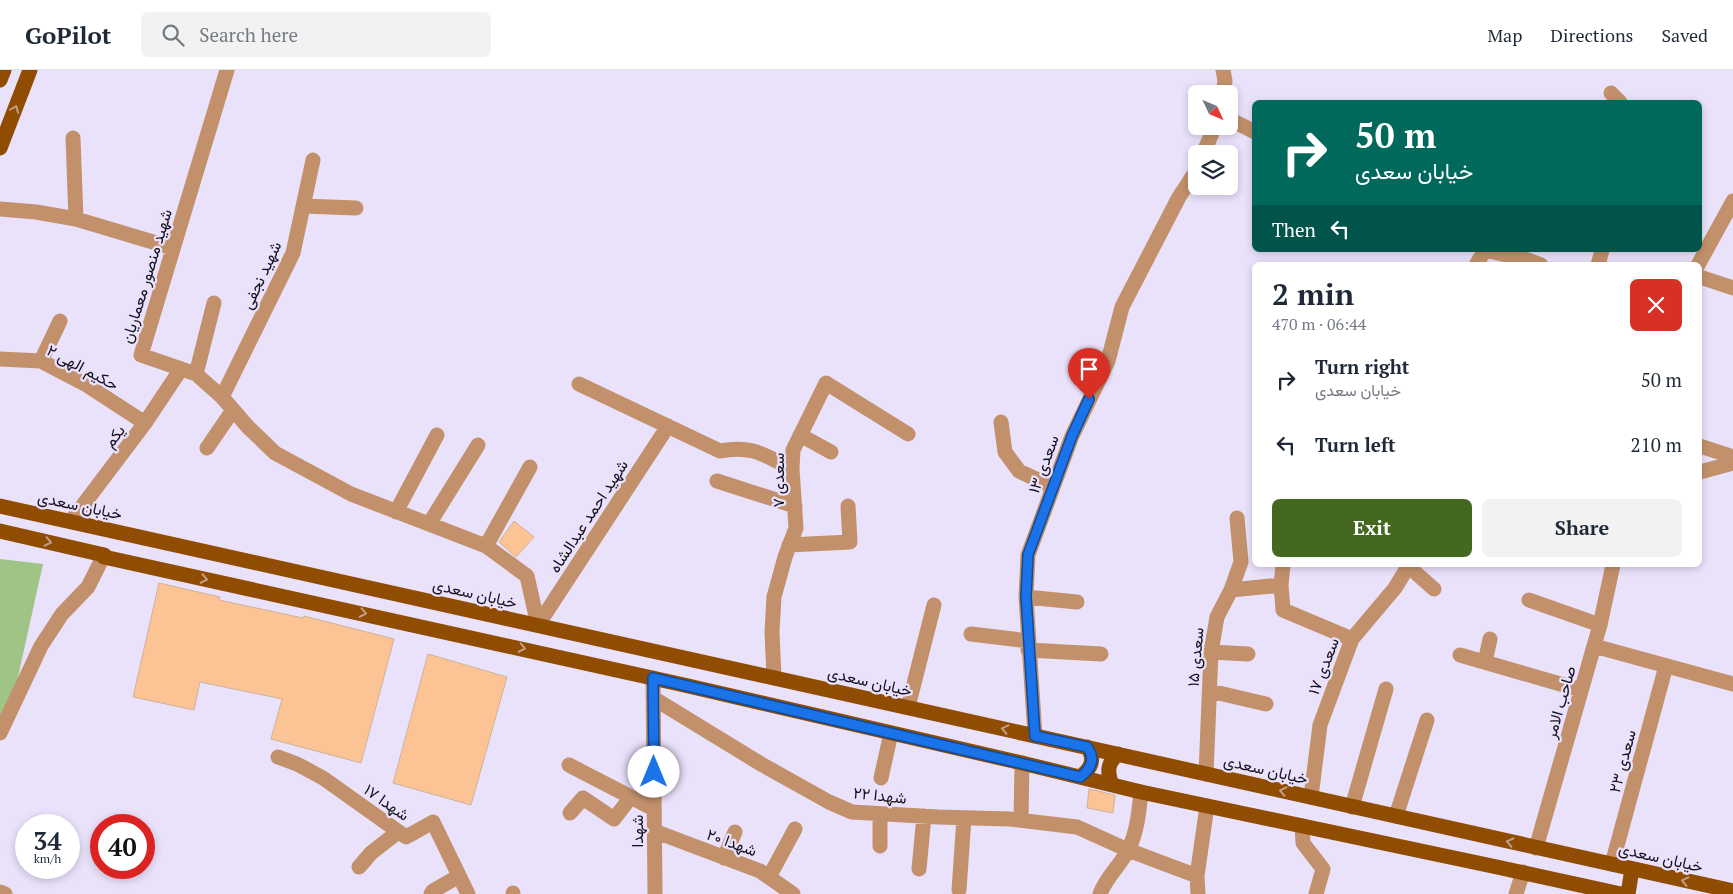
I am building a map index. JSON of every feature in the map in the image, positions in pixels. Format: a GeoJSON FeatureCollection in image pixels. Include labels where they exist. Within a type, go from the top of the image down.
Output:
{"type":"FeatureCollection","features":[{"type":"Feature","properties":{"kind":"main road"},"geometry":{"type":"LineString","coordinates":[[0,80],[4,70]]}},
{"type":"Feature","properties":{"kind":"main road"},"geometry":{"type":"LineString","coordinates":[[0,148],[30,70]]}},
{"type":"Feature","properties":{"kind":"main road","name":"خیابان سعدی"},"geometry":{"type":"LineString","coordinates":[[0,506],[1733,892]]}},
{"type":"Feature","properties":{"kind":"main road"},"geometry":{"type":"LineString","coordinates":[[28,537],[22,527],[23,523],[32,513]]}},
{"type":"Feature","properties":{"kind":"main road"},"geometry":{"type":"LineString","coordinates":[[0,531],[104,554],[104,556],[653,678],[1141,792],[1621,894]]}},
{"type":"Feature","properties":{"kind":"main road"},"geometry":{"type":"LineString","coordinates":[[1080,777],[1090,768],[1092,763],[1087,747]]}},
{"type":"Feature","properties":{"kind":"main road"},"geometry":{"type":"LineString","coordinates":[[1112,785],[1108,768],[1118,754]]}},
{"type":"Feature","properties":{"kind":"main road"},"geometry":{"type":"LineString","coordinates":[[1628,894],[1632,869]]}},
{"type":"Feature","properties":{"kind":"street","name":"شهید منصور معماریان"},"geometry":{"type":"LineString","coordinates":[[227,70],[141,355],[189,371],[222,398],[275,453],[351,494],[486,546],[528,576],[538,625]]}},
{"type":"Feature","properties":{"kind":"street"},"geometry":{"type":"LineString","coordinates":[[1223,70],[1224,85]]}},
{"type":"Feature","properties":{"kind":"street"},"geometry":{"type":"LineString","coordinates":[[1238,124],[1252,130]]}},
{"type":"Feature","properties":{"kind":"street"},"geometry":{"type":"LineString","coordinates":[[74,138],[76,219]]}},
{"type":"Feature","properties":{"kind":"street","name":"شهید نجفی"},"geometry":{"type":"LineString","coordinates":[[222,398],[293,253],[313,160]]}},
{"type":"Feature","properties":{"kind":"street","name":"سعدی ۱۳"},"geometry":{"type":"LineString","coordinates":[[1035,736],[1026,597],[1028,555],[1072,436],[1108,361],[1122,307],[1178,198],[1188,183]]}},
{"type":"Feature","properties":{"kind":"street"},"geometry":{"type":"LineString","coordinates":[[1700,262],[1733,201]]}},
{"type":"Feature","properties":{"kind":"street"},"geometry":{"type":"LineString","coordinates":[[303,206],[356,208]]}},
{"type":"Feature","properties":{"kind":"street"},"geometry":{"type":"LineString","coordinates":[[0,209],[36,212],[76,219],[173,248]]}},
{"type":"Feature","properties":{"kind":"street"},"geometry":{"type":"LineString","coordinates":[[1494,252],[1533,262]]}},
{"type":"Feature","properties":{"kind":"street"},"geometry":{"type":"LineString","coordinates":[[1702,278],[1733,288]]}},
{"type":"Feature","properties":{"kind":"street","name":"یکم"},"geometry":{"type":"LineString","coordinates":[[71,521],[145,423],[189,371],[214,303]]}},
{"type":"Feature","properties":{"kind":"street"},"geometry":{"type":"LineString","coordinates":[[41,361],[60,321]]}},
{"type":"Feature","properties":{"kind":"street","name":"حکیم الهی ۲"},"geometry":{"type":"LineString","coordinates":[[0,359],[41,361],[85,384],[145,423]]}},
{"type":"Feature","properties":{"kind":"street","name":"سعدی ۷"},"geometry":{"type":"LineString","coordinates":[[774,677],[772,632],[774,598],[789,545],[796,528],[792,469],[793,450],[826,383],[908,434]]}},
{"type":"Feature","properties":{"kind":"street"},"geometry":{"type":"LineString","coordinates":[[579,384],[720,451],[734,449],[755,451],[792,469]]}},
{"type":"Feature","properties":{"kind":"street"},"geometry":{"type":"LineString","coordinates":[[207,448],[233,410]]}},
{"type":"Feature","properties":{"kind":"street"},"geometry":{"type":"LineString","coordinates":[[1001,422],[1005,452],[1019,471],[1053,487]]}},
{"type":"Feature","properties":{"kind":"street","name":"شهید احمد عبدالشاه"},"geometry":{"type":"LineString","coordinates":[[538,625],[668,426]]}},
{"type":"Feature","properties":{"kind":"street"},"geometry":{"type":"LineString","coordinates":[[396,512],[437,435]]}},
{"type":"Feature","properties":{"kind":"street"},"geometry":{"type":"LineString","coordinates":[[800,435],[831,452]]}},
{"type":"Feature","properties":{"kind":"street"},"geometry":{"type":"LineString","coordinates":[[429,524],[478,445]]}},
{"type":"Feature","properties":{"kind":"street"},"geometry":{"type":"LineString","coordinates":[[1702,447],[1733,457]]}},
{"type":"Feature","properties":{"kind":"street"},"geometry":{"type":"LineString","coordinates":[[1702,471],[1733,463]]}},
{"type":"Feature","properties":{"kind":"street"},"geometry":{"type":"LineString","coordinates":[[486,546],[530,467]]}},
{"type":"Feature","properties":{"kind":"street"},"geometry":{"type":"LineString","coordinates":[[717,481],[795,506]]}},
{"type":"Feature","properties":{"kind":"street"},"geometry":{"type":"LineString","coordinates":[[789,545],[850,542],[848,506]]}},
{"type":"Feature","properties":{"kind":"street","name":"سعدی ۱۵"},"geometry":{"type":"LineString","coordinates":[[1206,774],[1211,652],[1217,616],[1231,590],[1241,562],[1237,518]]}},
{"type":"Feature","properties":{"kind":"street"},"geometry":{"type":"LineString","coordinates":[[0,732],[41,646],[62,614],[88,587],[104,554]]}},
{"type":"Feature","properties":{"kind":"street"},"geometry":{"type":"LineString","coordinates":[[1283,567],[1283,610],[1352,640]]}},
{"type":"Feature","properties":{"kind":"street","name":"سعدی ۱۷"},"geometry":{"type":"LineString","coordinates":[[1311,797],[1320,725],[1352,640],[1395,588],[1407,567]]}},
{"type":"Feature","properties":{"kind":"street"},"geometry":{"type":"LineString","coordinates":[[1410,567],[1434,589]]}},
{"type":"Feature","properties":{"kind":"street","name":"صاحب الامر"},"geometry":{"type":"LineString","coordinates":[[1536,848],[1600,625],[1613,567]]}},
{"type":"Feature","properties":{"kind":"street"},"geometry":{"type":"LineString","coordinates":[[1231,590],[1282,585]]}},
{"type":"Feature","properties":{"kind":"street"},"geometry":{"type":"LineString","coordinates":[[1026,597],[1077,602]]}},
{"type":"Feature","properties":{"kind":"street"},"geometry":{"type":"LineString","coordinates":[[1529,600],[1600,625]]}},
{"type":"Feature","properties":{"kind":"street"},"geometry":{"type":"LineString","coordinates":[[908,707],[934,605]]}},
{"type":"Feature","properties":{"kind":"street"},"geometry":{"type":"LineString","coordinates":[[971,634],[1029,645],[1101,654]]}},
{"type":"Feature","properties":{"kind":"street"},"geometry":{"type":"LineString","coordinates":[[1485,662],[1490,639]]}},
{"type":"Feature","properties":{"kind":"street"},"geometry":{"type":"LineString","coordinates":[[1594,646],[1733,684]]}},
{"type":"Feature","properties":{"kind":"street"},"geometry":{"type":"LineString","coordinates":[[1211,652],[1248,654]]}},
{"type":"Feature","properties":{"kind":"street"},"geometry":{"type":"LineString","coordinates":[[1460,655],[1582,690]]}},
{"type":"Feature","properties":{"kind":"street","name":"سعدی ۲۳"},"geometry":{"type":"LineString","coordinates":[[1612,864],[1666,666]]}},
{"type":"Feature","properties":{"kind":"street","name":"شهدا"},"geometry":{"type":"LineString","coordinates":[[653,678],[654,894]]}},
{"type":"Feature","properties":{"kind":"street"},"geometry":{"type":"LineString","coordinates":[[1352,806],[1386,689]]}},
{"type":"Feature","properties":{"kind":"street"},"geometry":{"type":"LineString","coordinates":[[1210,691],[1266,704]]}},
{"type":"Feature","properties":{"kind":"street","name":"شهدا ۲۲"},"geometry":{"type":"LineString","coordinates":[[653,698],[761,764],[828,802],[852,812],[1021,820],[1077,827],[1128,850],[1197,876]]}},
{"type":"Feature","properties":{"kind":"street"},"geometry":{"type":"LineString","coordinates":[[1396,816],[1427,720]]}},
{"type":"Feature","properties":{"kind":"street"},"geometry":{"type":"LineString","coordinates":[[881,778],[891,733]]}},
{"type":"Feature","properties":{"kind":"street","name":"شهدا ۱۷"},"geometry":{"type":"LineString","coordinates":[[278,757],[298,764],[323,778],[406,837],[433,822],[468,894]]}},
{"type":"Feature","properties":{"kind":"street"},"geometry":{"type":"LineString","coordinates":[[1021,820],[1022,763]]}},
{"type":"Feature","properties":{"kind":"street"},"geometry":{"type":"LineString","coordinates":[[569,765],[654,809]]}},
{"type":"Feature","properties":{"kind":"street"},"geometry":{"type":"LineString","coordinates":[[1100,894],[1104,884],[1128,850],[1137,824],[1141,792]]}},
{"type":"Feature","properties":{"kind":"street"},"geometry":{"type":"LineString","coordinates":[[570,812],[583,798],[614,819],[631,797]]}},
{"type":"Feature","properties":{"kind":"street"},"geometry":{"type":"LineString","coordinates":[[1198,894],[1197,876],[1207,806]]}},
{"type":"Feature","properties":{"kind":"street"},"geometry":{"type":"LineString","coordinates":[[880,814],[880,846]]}},
{"type":"Feature","properties":{"kind":"street"},"geometry":{"type":"LineString","coordinates":[[919,869],[924,816]]}},
{"type":"Feature","properties":{"kind":"street"},"geometry":{"type":"LineString","coordinates":[[959,890],[964,818]]}},
{"type":"Feature","properties":{"kind":"street"},"geometry":{"type":"LineString","coordinates":[[1302,826],[1303,843],[1323,869],[1316,894]]}},
{"type":"Feature","properties":{"kind":"street"},"geometry":{"type":"LineString","coordinates":[[769,877],[795,829]]}},
{"type":"Feature","properties":{"kind":"street","name":"شهدا ۲۰"},"geometry":{"type":"LineString","coordinates":[[654,831],[760,871],[793,894]]}},
{"type":"Feature","properties":{"kind":"street"},"geometry":{"type":"LineString","coordinates":[[360,867],[371,854],[398,832]]}},
{"type":"Feature","properties":{"kind":"street"},"geometry":{"type":"LineString","coordinates":[[724,858],[734,832]]}},
{"type":"Feature","properties":{"kind":"street"},"geometry":{"type":"LineString","coordinates":[[1516,894],[1523,872]]}},
{"type":"Feature","properties":{"kind":"street"},"geometry":{"type":"LineString","coordinates":[[431,894],[432,891],[459,876]]}},
{"type":"Feature","properties":{"kind":"street"},"geometry":{"type":"LineString","coordinates":[[0,892],[5,894]]}},
{"type":"Feature","properties":{"kind":"green space"},"geometry":{"type":"Polygon","coordinates":[[[0,559],[43,564],[8,722],[0,724],[0,559]]]}},
{"type":"Feature","properties":{"kind":"building"},"geometry":{"type":"Polygon","coordinates":[[[514,521],[534,537],[516,557],[499,542],[514,521]]]}},
{"type":"Feature","properties":{"kind":"building"},"geometry":{"type":"Polygon","coordinates":[[[159,583],[220,597],[219,600],[303,618],[304,616],[394,639],[361,763],[271,739],[282,699],[200,682],[194,710],[133,697],[159,583]]]}},
{"type":"Feature","properties":{"kind":"building"},"geometry":{"type":"Polygon","coordinates":[[[428,654],[507,677],[471,805],[393,783],[428,654]]]}},
{"type":"Feature","properties":{"kind":"building"},"geometry":{"type":"Polygon","coordinates":[[[1089,789],[1115,795],[1113,813],[1087,808],[1089,789]]]}},
{"type":"Feature","properties":{"kind":"route"},"geometry":{"type":"LineString","coordinates":[[654,772],[653,678],[1080,777],[1086,773],[1092,763],[1092,757],[1087,747],[1035,736],[1026,597],[1028,555],[1072,436],[1089,399]]}}]}
